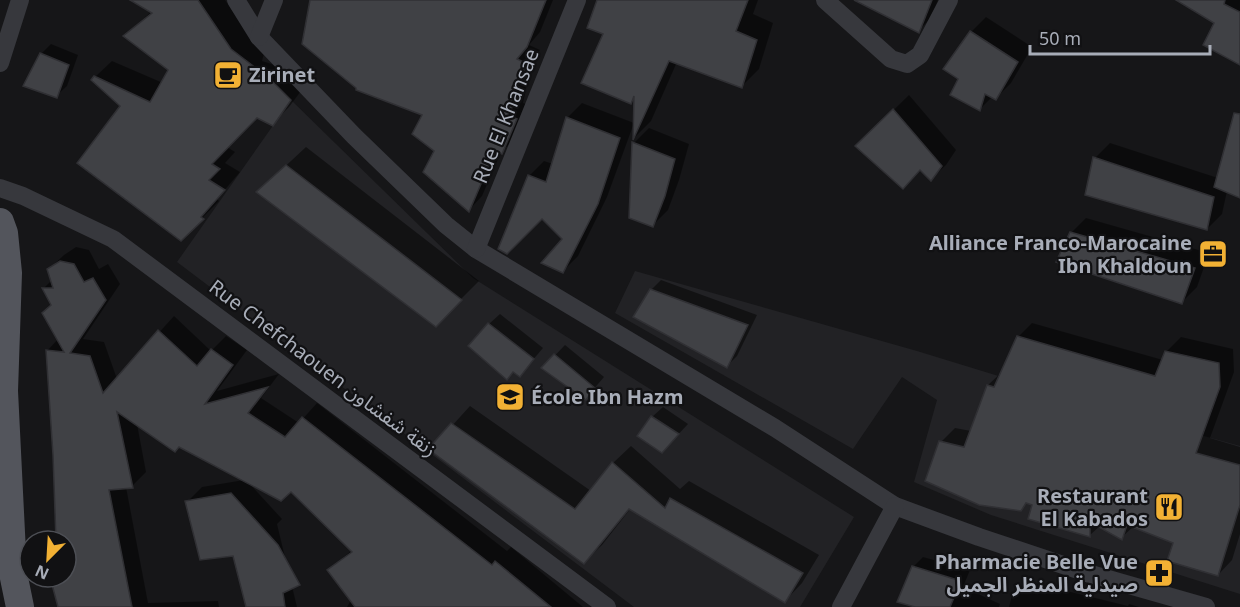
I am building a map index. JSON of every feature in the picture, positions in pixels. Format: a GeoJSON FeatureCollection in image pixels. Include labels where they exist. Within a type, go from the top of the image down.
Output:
{"type":"FeatureCollection","features":[{"type":"Feature","properties":{"kind":"main road"},"geometry":{"type":"LineString","coordinates":[[0,222],[4,233],[8,273],[2,391],[13,573],[20,607]]}},
{"type":"Feature","properties":{"kind":"street"},"geometry":{"type":"LineString","coordinates":[[0,63],[20,0]]}},
{"type":"Feature","properties":{"kind":"street"},"geometry":{"type":"LineString","coordinates":[[236,0],[259,36],[362,144],[446,225],[476,249],[775,428],[896,506],[1087,573],[1206,607]]}},
{"type":"Feature","properties":{"kind":"street"},"geometry":{"type":"LineString","coordinates":[[259,36],[274,0]]}},
{"type":"Feature","properties":{"kind":"street","name":"Rue El Khansae"},"geometry":{"type":"LineString","coordinates":[[476,249],[577,0]]}},
{"type":"Feature","properties":{"kind":"street"},"geometry":{"type":"LineString","coordinates":[[825,0],[891,59],[907,64],[920,55],[949,0]]}},
{"type":"Feature","properties":{"kind":"street","name":"Rue Chefchaouen زنقة شفشاون"},"geometry":{"type":"LineString","coordinates":[[0,188],[23,196],[113,239],[607,607]]}},
{"type":"Feature","properties":{"kind":"street"},"geometry":{"type":"LineString","coordinates":[[841,607],[896,506]]}},
{"type":"Feature","properties":{"kind":"shaded area","name":"École Ibn Hazm"},"geometry":{"type":"Polygon","coordinates":[[[291,100],[473,278],[854,517],[800,607],[634,607],[177,262],[291,100]]]}},
{"type":"Feature","properties":{"kind":"shaded area"},"geometry":{"type":"Polygon","coordinates":[[[635,271],[1240,446],[1240,594],[991,515],[914,482],[937,400],[902,377],[853,449],[615,313],[635,271]]]}},
{"type":"Feature","properties":{"kind":"building"},"geometry":{"type":"Polygon","coordinates":[[[130,0],[198,0],[231,49],[269,78],[291,100],[273,126],[257,118],[212,164],[220,169],[209,180],[225,190],[201,217],[204,219],[181,241],[77,163],[120,106],[91,80],[94,76],[150,102],[168,70],[123,36],[152,13],[130,0]]]}},
{"type":"Feature","properties":{"kind":"building"},"geometry":{"type":"Polygon","coordinates":[[[310,0],[546,0],[527,47],[517,59],[528,64],[518,79],[510,116],[517,119],[502,154],[495,151],[469,212],[423,172],[434,151],[412,134],[422,115],[356,90],[302,44],[310,0]]]}},
{"type":"Feature","properties":{"kind":"building"},"geometry":{"type":"Polygon","coordinates":[[[597,0],[748,0],[736,31],[757,40],[742,88],[669,61],[633,140],[634,96],[631,104],[581,83],[603,34],[587,28],[597,0]]]}},
{"type":"Feature","properties":{"kind":"building"},"geometry":{"type":"Polygon","coordinates":[[[854,0],[932,0],[919,33],[854,0]]]}},
{"type":"Feature","properties":{"kind":"building"},"geometry":{"type":"Polygon","coordinates":[[[1176,0],[1225,0],[1224,4],[1240,12],[1240,65],[1203,45],[1214,23],[1176,0]]]}},
{"type":"Feature","properties":{"kind":"building"},"geometry":{"type":"Polygon","coordinates":[[[970,31],[1018,62],[996,100],[985,94],[980,111],[950,95],[958,79],[943,69],[970,31]]]}},
{"type":"Feature","properties":{"kind":"building"},"geometry":{"type":"Polygon","coordinates":[[[40,53],[69,65],[57,98],[23,86],[40,53]]]}},
{"type":"Feature","properties":{"kind":"building"},"geometry":{"type":"Polygon","coordinates":[[[893,109],[942,166],[931,181],[920,170],[903,189],[855,146],[893,109]]]}},
{"type":"Feature","properties":{"kind":"building"},"geometry":{"type":"Polygon","coordinates":[[[1234,113],[1240,114],[1240,198],[1214,187],[1234,113]]]}},
{"type":"Feature","properties":{"kind":"building"},"geometry":{"type":"Polygon","coordinates":[[[566,117],[620,138],[598,204],[563,273],[541,263],[562,239],[542,219],[507,254],[498,249],[528,175],[546,182],[566,117]]]}},
{"type":"Feature","properties":{"kind":"building"},"geometry":{"type":"Polygon","coordinates":[[[632,142],[675,159],[665,196],[653,227],[629,218],[632,142]]]}},
{"type":"Feature","properties":{"kind":"building"},"geometry":{"type":"Polygon","coordinates":[[[1093,157],[1214,197],[1207,230],[1085,195],[1093,157]]]}},
{"type":"Feature","properties":{"kind":"building"},"geometry":{"type":"Polygon","coordinates":[[[286,165],[462,300],[436,327],[256,192],[286,165]]]}},
{"type":"Feature","properties":{"kind":"building"},"geometry":{"type":"Polygon","coordinates":[[[1070,232],[1195,268],[1182,304],[1056,262],[1070,232]]]}},
{"type":"Feature","properties":{"kind":"building"},"geometry":{"type":"Polygon","coordinates":[[[60,261],[74,264],[84,282],[93,278],[106,300],[70,353],[90,356],[103,393],[158,330],[197,366],[211,349],[233,365],[205,404],[268,387],[248,413],[285,437],[302,417],[492,565],[495,561],[551,607],[355,607],[327,570],[352,552],[291,492],[281,501],[179,447],[175,452],[117,412],[133,488],[109,490],[132,607],[58,607],[53,589],[78,589],[78,529],[56,529],[46,350],[64,352],[42,313],[51,305],[42,288],[53,288],[47,269],[60,261]]]}},
{"type":"Feature","properties":{"kind":"building"},"geometry":{"type":"Polygon","coordinates":[[[650,289],[748,325],[727,368],[633,317],[650,289]]]}},
{"type":"Feature","properties":{"kind":"building"},"geometry":{"type":"Polygon","coordinates":[[[488,323],[534,359],[520,377],[513,372],[507,380],[468,346],[488,323]]]}},
{"type":"Feature","properties":{"kind":"building"},"geometry":{"type":"Polygon","coordinates":[[[1017,336],[1155,376],[1165,351],[1219,363],[1220,387],[1196,453],[1240,465],[1240,505],[1218,576],[1167,561],[1173,543],[1127,525],[1122,540],[1090,522],[1090,537],[1028,519],[1032,505],[1026,503],[1021,511],[979,505],[925,481],[939,441],[964,447],[987,385],[994,387],[1017,336]]]}},
{"type":"Feature","properties":{"kind":"building"},"geometry":{"type":"Polygon","coordinates":[[[554,354],[595,388],[586,400],[541,368],[554,354]]]}},
{"type":"Feature","properties":{"kind":"building"},"geometry":{"type":"Polygon","coordinates":[[[651,416],[679,434],[662,453],[637,436],[651,416]]]}},
{"type":"Feature","properties":{"kind":"building"},"geometry":{"type":"Polygon","coordinates":[[[451,423],[575,509],[612,462],[665,508],[670,498],[803,573],[785,603],[629,509],[584,564],[428,449],[451,423]]]}},
{"type":"Feature","properties":{"kind":"building"},"geometry":{"type":"Polygon","coordinates":[[[231,493],[278,545],[300,585],[283,593],[285,607],[246,607],[233,556],[200,560],[185,501],[231,493]]]}},
{"type":"Feature","properties":{"kind":"building"},"geometry":{"type":"Polygon","coordinates":[[[912,566],[961,581],[950,607],[915,607],[897,602],[912,566]]]}},
{"type":"Feature","properties":{"kind":"place","name":"Zirinet"},"geometry":{"type":"Point","coordinates":[228,75]}},
{"type":"Feature","properties":{"kind":"place","name":"Alliance Franco-Marocaine Ibn Khaldoun"},"geometry":{"type":"Point","coordinates":[1213,254]}},
{"type":"Feature","properties":{"kind":"place","name":"École Ibn Hazm"},"geometry":{"type":"Point","coordinates":[510,397]}},
{"type":"Feature","properties":{"kind":"place","name":"Restaurant El Kabados"},"geometry":{"type":"Point","coordinates":[1169,507]}},
{"type":"Feature","properties":{"kind":"place","name":"Pharmacie Belle Vue صيدلية المنظر الجميل"},"geometry":{"type":"Point","coordinates":[1159,573]}}]}
